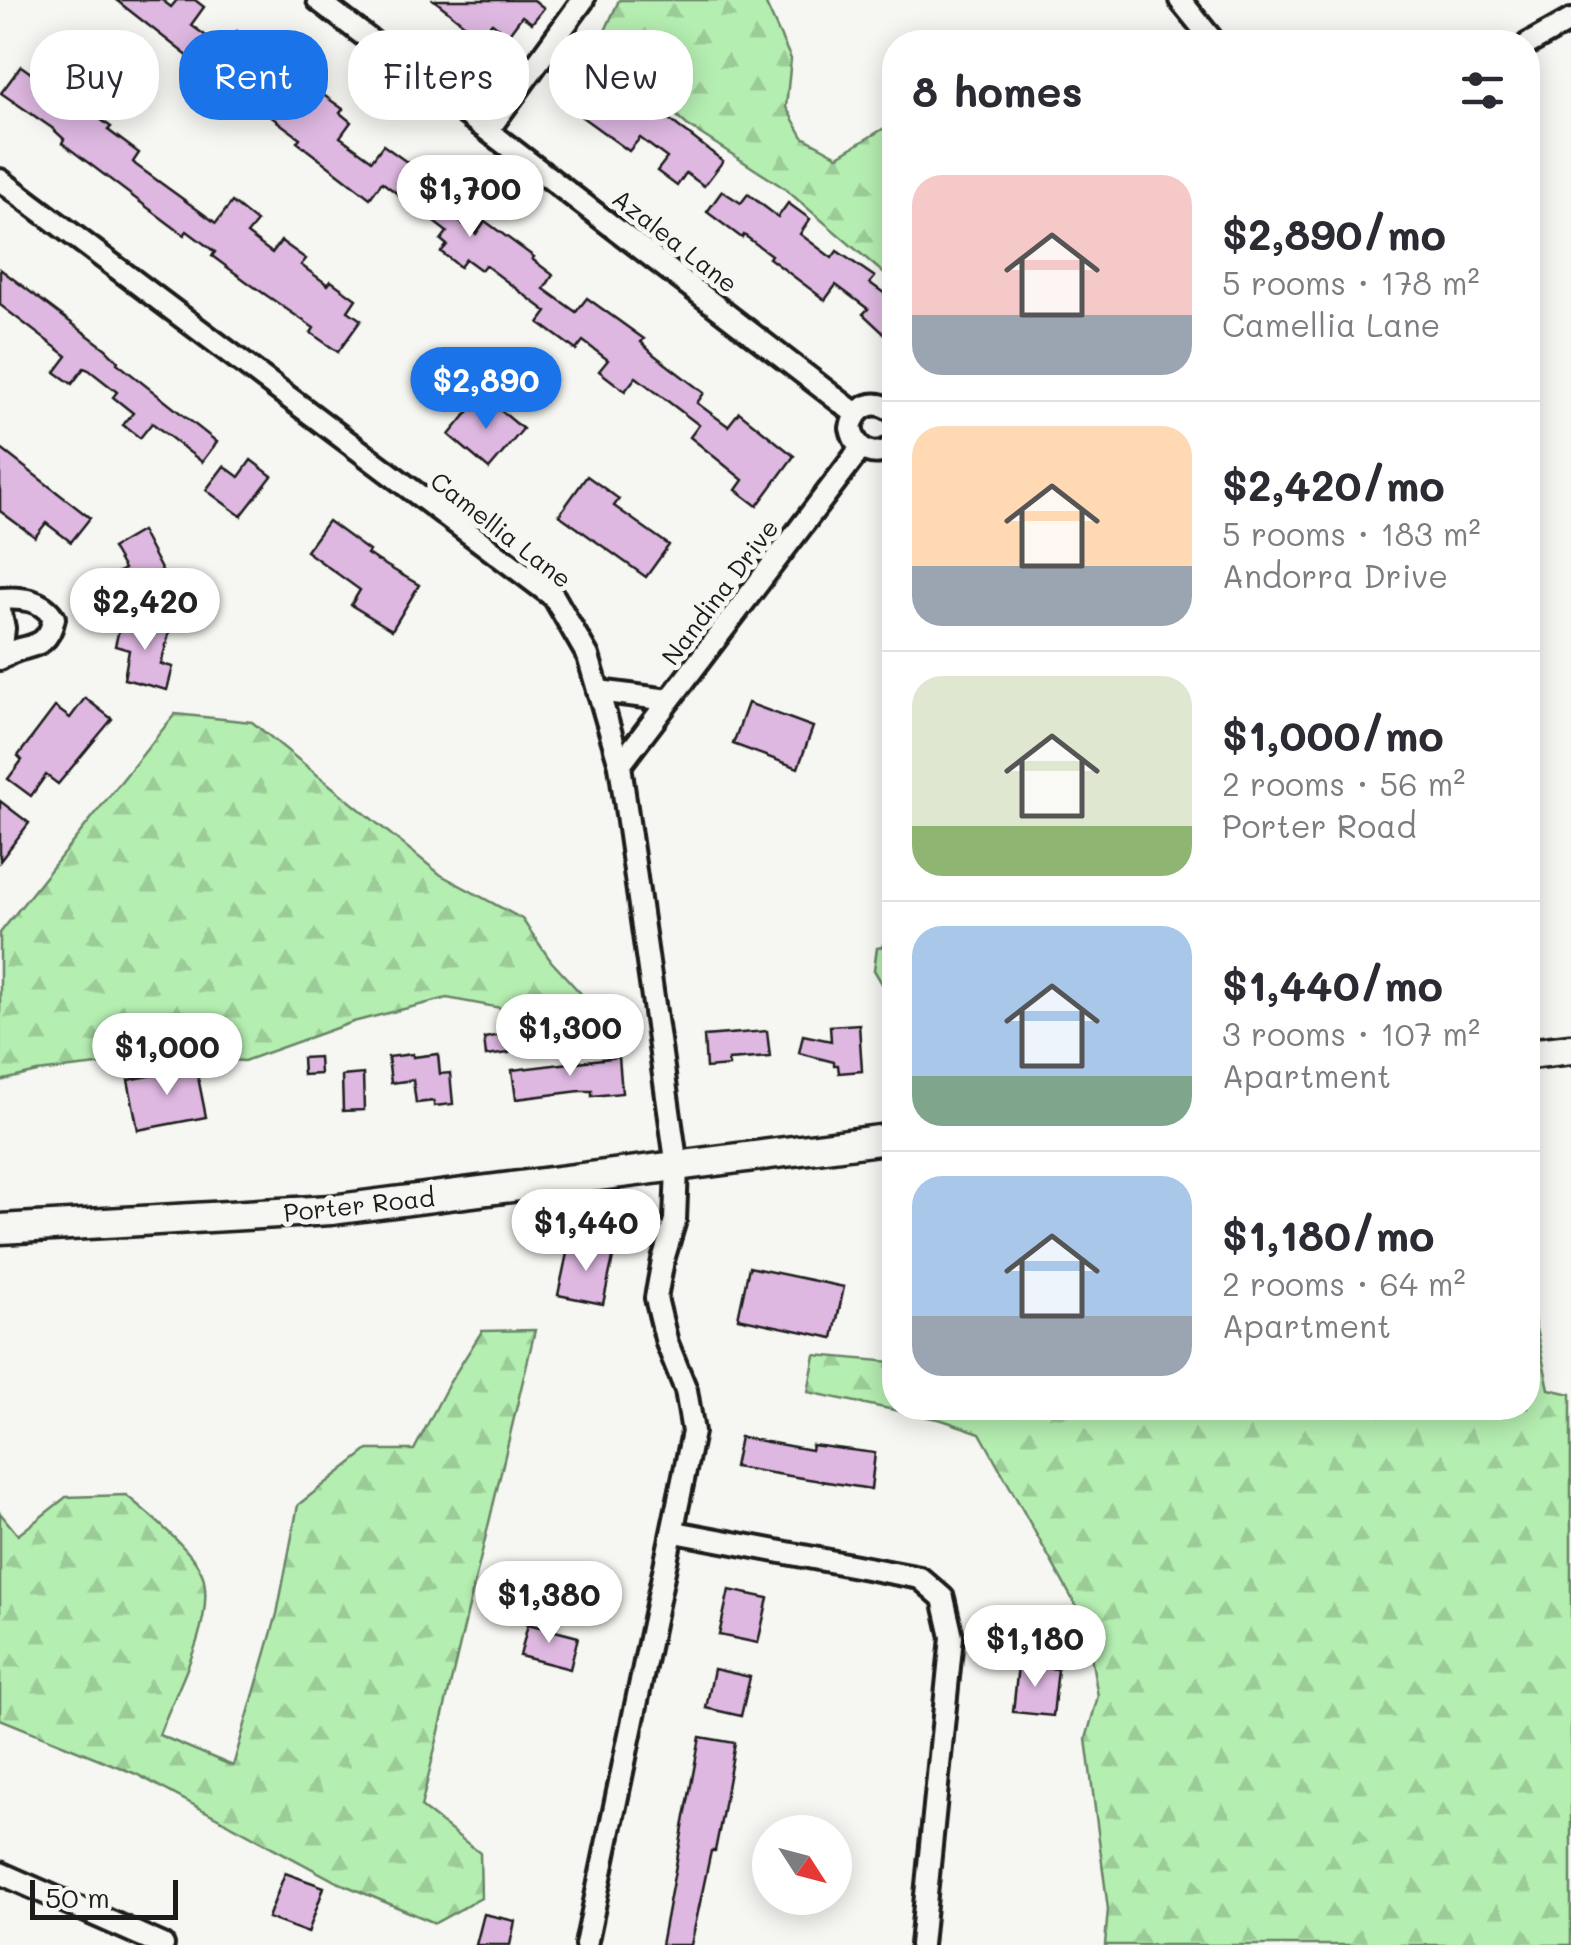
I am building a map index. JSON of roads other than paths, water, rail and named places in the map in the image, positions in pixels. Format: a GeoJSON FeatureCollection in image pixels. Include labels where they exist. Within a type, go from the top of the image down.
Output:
{"type":"FeatureCollection","features":[{"type":"Feature","properties":{"kind":"main road"},"geometry":{"type":"LineString","coordinates":[[1540,1053],[1571,1049]]}},
{"type":"Feature","properties":{"kind":"main road","name":"Porter Road"},"geometry":{"type":"LineString","coordinates":[[0,1229],[331,1210],[882,1140]]}},
{"type":"Feature","properties":{"kind":"street","name":"Azalea Lane"},"geometry":{"type":"LineString","coordinates":[[318,0],[856,414]]}},
{"type":"Feature","properties":{"kind":"street"},"geometry":{"type":"LineString","coordinates":[[489,129],[583,0]]}},
{"type":"Feature","properties":{"kind":"street"},"geometry":{"type":"LineString","coordinates":[[1180,0],[1204,30]]}},
{"type":"Feature","properties":{"kind":"street"},"geometry":{"type":"LineString","coordinates":[[1540,37],[1571,20]]}},
{"type":"Feature","properties":{"kind":"street","name":"Camellia Lane"},"geometry":{"type":"LineString","coordinates":[[0,180],[554,597],[588,656],[620,765],[677,1167],[676,1220],[656,1298],[667,1343],[686,1390],[693,1432],[586,1945]]}},
{"type":"Feature","properties":{"kind":"street"},"geometry":{"type":"LineString","coordinates":[[882,406],[862,408],[851,428],[860,448],[876,454],[882,451]]}},
{"type":"Feature","properties":{"kind":"street","name":"Nandina Drive"},"geometry":{"type":"LineString","coordinates":[[620,765],[860,448]]}},
{"type":"Feature","properties":{"kind":"street"},"geometry":{"type":"LineString","coordinates":[[0,599],[44,606],[54,618],[51,633],[35,647],[18,648],[1,658]]}},
{"type":"Feature","properties":{"kind":"street"},"geometry":{"type":"LineString","coordinates":[[0,611],[4,628],[1,658]]}},
{"type":"Feature","properties":{"kind":"street"},"geometry":{"type":"LineString","coordinates":[[598,690],[670,700]]}},
{"type":"Feature","properties":{"kind":"street"},"geometry":{"type":"LineString","coordinates":[[674,1532],[920,1578],[943,1598],[952,1637],[921,1945]]}},
{"type":"Feature","properties":{"kind":"street"},"geometry":{"type":"LineString","coordinates":[[2,1880],[163,1945]]}}]}
